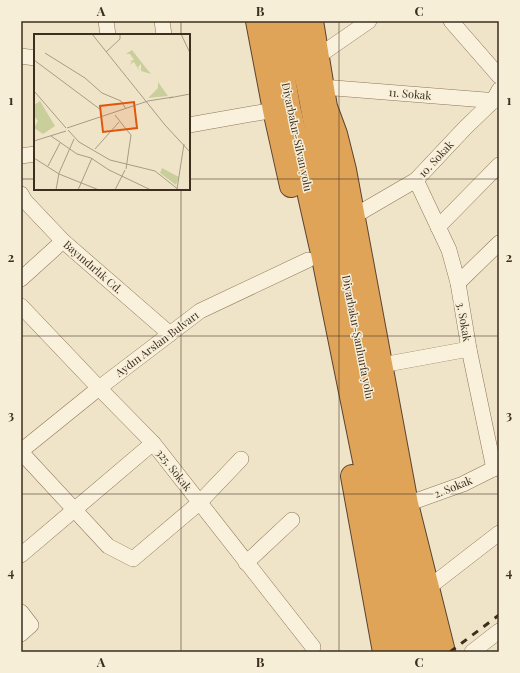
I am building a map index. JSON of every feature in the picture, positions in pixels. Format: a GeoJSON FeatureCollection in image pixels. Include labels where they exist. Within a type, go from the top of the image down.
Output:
{"type":"FeatureCollection","features":[{"type":"Feature","properties":{"kind":"highway"},"geometry":{"type":"LineString","coordinates":[[257,21],[274,110],[315,257],[375,515],[397,649]]}},
{"type":"Feature","properties":{"kind":"highway","name":"Diyarbakır-Silvan yolu"},"geometry":{"type":"LineString","coordinates":[[274,21],[315,257]]}},
{"type":"Feature","properties":{"kind":"highway","name":"Diyarbakır-Şanlıurfa yolu"},"geometry":{"type":"LineString","coordinates":[[294,21],[378,443],[423,652]]}},
{"type":"Feature","properties":{"kind":"highway"},"geometry":{"type":"LineString","coordinates":[[312,21],[326,108],[336,134],[345,170],[407,504],[444,652]]}},
{"type":"Feature","properties":{"kind":"highway"},"geometry":{"type":"LineString","coordinates":[[315,257],[347,444],[397,649]]}},
{"type":"Feature","properties":{"kind":"highway"},"geometry":{"type":"LineString","coordinates":[[347,444],[375,515]]}},
{"type":"Feature","properties":{"kind":"street"},"geometry":{"type":"LineString","coordinates":[[106,21],[108,34]]}},
{"type":"Feature","properties":{"kind":"street"},"geometry":{"type":"LineString","coordinates":[[162,21],[164,34]]}},
{"type":"Feature","properties":{"kind":"street"},"geometry":{"type":"LineString","coordinates":[[317,57],[369,21]]}},
{"type":"Feature","properties":{"kind":"street"},"geometry":{"type":"LineString","coordinates":[[451,21],[499,76]]}},
{"type":"Feature","properties":{"kind":"street"},"geometry":{"type":"LineString","coordinates":[[21,56],[34,58]]}},
{"type":"Feature","properties":{"kind":"street","name":"11. Sokak"},"geometry":{"type":"LineString","coordinates":[[322,87],[497,98]]}},
{"type":"Feature","properties":{"kind":"street","name":"10. Sokak"},"geometry":{"type":"LineString","coordinates":[[361,212],[416,180],[465,128],[497,98]]}},
{"type":"Feature","properties":{"kind":"street"},"geometry":{"type":"LineString","coordinates":[[190,125],[274,110]]}},
{"type":"Feature","properties":{"kind":"street"},"geometry":{"type":"LineString","coordinates":[[21,156],[34,154]]}},
{"type":"Feature","properties":{"kind":"street"},"geometry":{"type":"LineString","coordinates":[[438,226],[499,165]]}},
{"type":"Feature","properties":{"kind":"street","name":"3. Sokak"},"geometry":{"type":"LineString","coordinates":[[416,180],[450,250],[458,283],[469,349],[497,468]]}},
{"type":"Feature","properties":{"kind":"street","name":"Bayındırlık Cd."},"geometry":{"type":"LineString","coordinates":[[22,200],[63,241],[170,334]]}},
{"type":"Feature","properties":{"kind":"street"},"geometry":{"type":"LineString","coordinates":[[21,279],[63,241]]}},
{"type":"Feature","properties":{"kind":"street"},"geometry":{"type":"LineString","coordinates":[[458,283],[499,243]]}},
{"type":"Feature","properties":{"kind":"street","name":"Aydın Arslan Bulvarı"},"geometry":{"type":"LineString","coordinates":[[22,454],[98,388],[200,312],[315,257]]}},
{"type":"Feature","properties":{"kind":"street","name":"325. Sokak"},"geometry":{"type":"LineString","coordinates":[[21,306],[98,388],[153,443],[246,563],[314,647]]}},
{"type":"Feature","properties":{"kind":"street"},"geometry":{"type":"LineString","coordinates":[[382,365],[469,349]]}},
{"type":"Feature","properties":{"kind":"street"},"geometry":{"type":"LineString","coordinates":[[21,555],[153,443]]}},
{"type":"Feature","properties":{"kind":"street"},"geometry":{"type":"LineString","coordinates":[[22,454],[108,546],[132,559],[199,503],[241,459]]}},
{"type":"Feature","properties":{"kind":"street","name":"2. Sokak"},"geometry":{"type":"LineString","coordinates":[[407,504],[463,484],[497,468]]}},
{"type":"Feature","properties":{"kind":"street"},"geometry":{"type":"LineString","coordinates":[[246,563],[292,520]]}},
{"type":"Feature","properties":{"kind":"street"},"geometry":{"type":"LineString","coordinates":[[428,588],[499,533]]}},
{"type":"Feature","properties":{"kind":"street"},"geometry":{"type":"LineString","coordinates":[[21,612],[31,625],[21,634]]}},
{"type":"Feature","properties":{"kind":"street"},"geometry":{"type":"LineString","coordinates":[[472,652],[499,631]]}},
{"type":"Feature","properties":{"kind":"railway"},"geometry":{"type":"LineString","coordinates":[[450,652],[499,615]]}}]}
